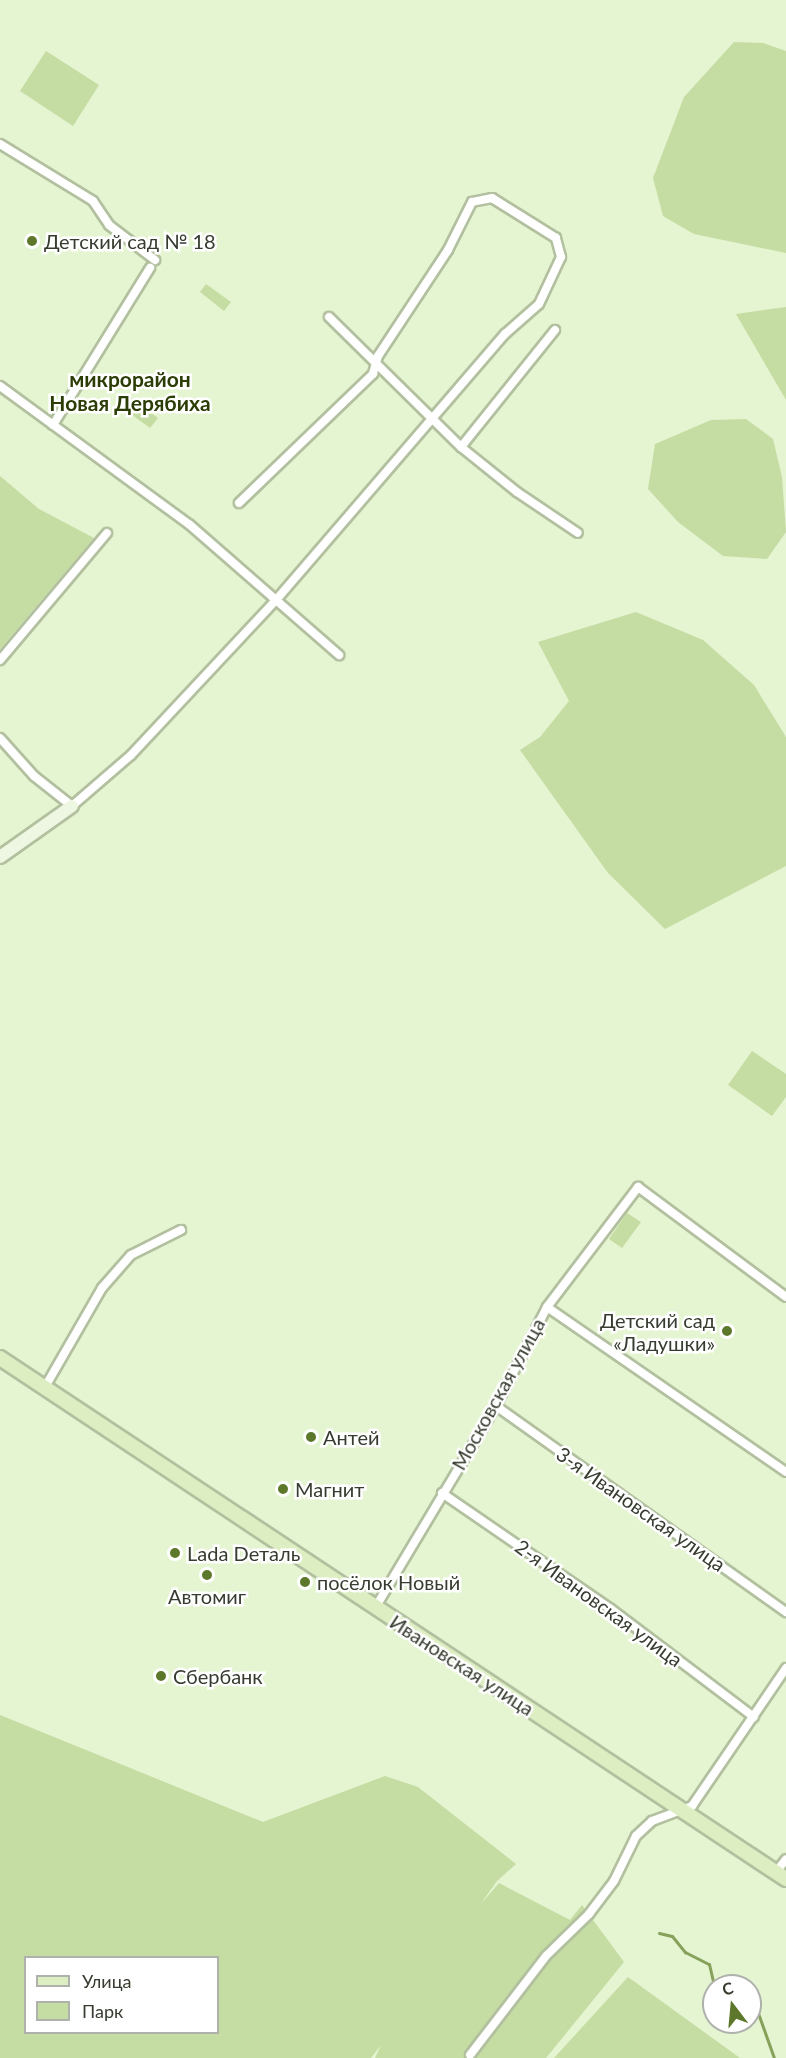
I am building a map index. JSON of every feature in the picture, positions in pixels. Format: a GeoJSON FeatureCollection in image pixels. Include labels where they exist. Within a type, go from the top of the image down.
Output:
{"type":"FeatureCollection","features":[{"type":"Feature","properties":{"kind":"main road","name":"Ивановская улица"},"geometry":{"type":"LineString","coordinates":[[0,1356],[78,1411]]}},
{"type":"Feature","properties":{"kind":"main road","name":"Ивановская улица"},"geometry":{"type":"LineString","coordinates":[[0,1356],[78,1411],[781,1875]]}},
{"type":"Feature","properties":{"kind":"street"},"geometry":{"type":"LineString","coordinates":[[0,144],[93,201],[109,225],[155,260]]}},
{"type":"Feature","properties":{"kind":"street"},"geometry":{"type":"LineString","coordinates":[[0,857],[72,806],[131,755],[276,600],[505,334],[539,304],[561,257],[556,238],[492,198],[472,202],[448,250],[378,356],[373,374],[239,503]]}},
{"type":"Feature","properties":{"kind":"street"},"geometry":{"type":"LineString","coordinates":[[53,425],[150,268]]}},
{"type":"Feature","properties":{"kind":"street"},"geometry":{"type":"LineString","coordinates":[[328,317],[431,421],[461,447],[518,492],[578,533]]}},
{"type":"Feature","properties":{"kind":"street"},"geometry":{"type":"LineString","coordinates":[[461,447],[555,330]]}},
{"type":"Feature","properties":{"kind":"street"},"geometry":{"type":"LineString","coordinates":[[0,386],[190,525],[339,655]]}},
{"type":"Feature","properties":{"kind":"street"},"geometry":{"type":"LineString","coordinates":[[0,660],[106,533]]}},
{"type":"Feature","properties":{"kind":"street"},"geometry":{"type":"LineString","coordinates":[[0,738],[34,776],[72,806]]}},
{"type":"Feature","properties":{"kind":"street"},"geometry":{"type":"LineString","coordinates":[[547,1307],[638,1187],[786,1297]]}},
{"type":"Feature","properties":{"kind":"street"},"geometry":{"type":"LineString","coordinates":[[45,1387],[102,1288],[131,1255],[181,1230]]}},
{"type":"Feature","properties":{"kind":"street","name":"Московская улица"},"geometry":{"type":"LineString","coordinates":[[375,1608],[496,1406],[547,1307],[786,1472]]}},
{"type":"Feature","properties":{"kind":"street","name":"3-я Ивановская улица"},"geometry":{"type":"LineString","coordinates":[[496,1406],[786,1612]]}},
{"type":"Feature","properties":{"kind":"street","name":"2-я Ивановская улица"},"geometry":{"type":"LineString","coordinates":[[442,1493],[611,1609],[754,1717]]}},
{"type":"Feature","properties":{"kind":"street"},"geometry":{"type":"LineString","coordinates":[[470,2055],[546,1956],[590,1914],[614,1881],[636,1836],[652,1821],[685,1811],[754,1717],[786,1668]]}},
{"type":"Feature","properties":{"kind":"street"},"geometry":{"type":"LineString","coordinates":[[781,1875],[786,1859]]}},
{"type":"Feature","properties":{"kind":"green space"},"geometry":{"type":"Polygon","coordinates":[[[734,42],[763,43],[786,51],[786,253],[694,234],[663,216],[653,178],[684,97],[734,42]]]}},
{"type":"Feature","properties":{"kind":"green space"},"geometry":{"type":"Polygon","coordinates":[[[46,51],[99,85],[73,126],[20,91],[46,51]]]}},
{"type":"Feature","properties":{"kind":"green space"},"geometry":{"type":"Polygon","coordinates":[[[206,284],[231,302],[224,311],[200,292],[206,284]]]}},
{"type":"Feature","properties":{"kind":"green space"},"geometry":{"type":"Polygon","coordinates":[[[786,307],[786,400],[736,314],[786,307]]]}},
{"type":"Feature","properties":{"kind":"green space"},"geometry":{"type":"Polygon","coordinates":[[[128,396],[158,418],[150,428],[120,406],[128,396]]]}},
{"type":"Feature","properties":{"kind":"green space"},"geometry":{"type":"Polygon","coordinates":[[[746,419],[773,439],[782,477],[786,532],[767,559],[723,556],[678,522],[648,489],[655,444],[711,420],[746,419]]]}},
{"type":"Feature","properties":{"kind":"green space"},"geometry":{"type":"Polygon","coordinates":[[[0,476],[39,509],[94,538],[0,649],[0,476]]]}},
{"type":"Feature","properties":{"kind":"green space"},"geometry":{"type":"Polygon","coordinates":[[[636,612],[703,640],[754,685],[786,737],[786,866],[665,929],[608,873],[520,750],[540,737],[569,701],[538,642],[636,612]]]}},
{"type":"Feature","properties":{"kind":"green space"},"geometry":{"type":"Polygon","coordinates":[[[752,1051],[786,1074],[786,1097],[772,1116],[728,1085],[752,1051]]]}},
{"type":"Feature","properties":{"kind":"green space"},"geometry":{"type":"Polygon","coordinates":[[[627,1213],[641,1222],[622,1248],[609,1239],[627,1213]]]}},
{"type":"Feature","properties":{"kind":"green space"},"geometry":{"type":"Polygon","coordinates":[[[0,1715],[263,1822],[385,1776],[418,1787],[516,1864],[497,1881],[480,1905],[499,1883],[570,1920],[582,1905],[624,1962],[546,2058],[375,2058],[381,2045],[371,2058],[0,2058],[0,1715]]]}},
{"type":"Feature","properties":{"kind":"green space"},"geometry":{"type":"Polygon","coordinates":[[[628,1977],[702,2031],[702,2034],[707,2034],[740,2058],[554,2058],[628,1977]]]}},
{"type":"Feature","properties":{"kind":"waterway"},"geometry":{"type":"LineString","coordinates":[[659,1933],[672,1936],[685,1952],[709,1964],[711,1974]]}},
{"type":"Feature","properties":{"kind":"waterway"},"geometry":{"type":"LineString","coordinates":[[762,2024],[774,2058]]}},
{"type":"Feature","properties":{"kind":"place","name":"Детский сад № 18"},"geometry":{"type":"Point","coordinates":[32,241]}},
{"type":"Feature","properties":{"kind":"place","name":"Детский сад «Ладушки»"},"geometry":{"type":"Point","coordinates":[727,1331]}},
{"type":"Feature","properties":{"kind":"place","name":"Антей"},"geometry":{"type":"Point","coordinates":[311,1437]}},
{"type":"Feature","properties":{"kind":"place","name":"Магнит"},"geometry":{"type":"Point","coordinates":[283,1489]}},
{"type":"Feature","properties":{"kind":"place","name":"Lada Dеталь"},"geometry":{"type":"Point","coordinates":[175,1553]}},
{"type":"Feature","properties":{"kind":"place","name":"Автомиг"},"geometry":{"type":"Point","coordinates":[207,1575]}},
{"type":"Feature","properties":{"kind":"place","name":"посёлок Новый"},"geometry":{"type":"Point","coordinates":[305,1582]}},
{"type":"Feature","properties":{"kind":"place","name":"Сбербанк"},"geometry":{"type":"Point","coordinates":[161,1676]}},
{"type":"Feature","properties":{"kind":"district","name":"микрорайон Новая Дерябиха"},"geometry":{"type":"Point","coordinates":[130,391]}}]}
